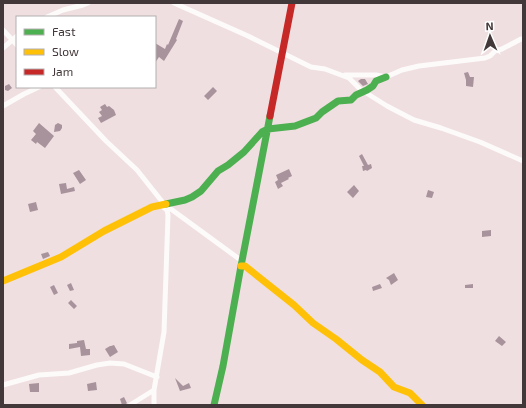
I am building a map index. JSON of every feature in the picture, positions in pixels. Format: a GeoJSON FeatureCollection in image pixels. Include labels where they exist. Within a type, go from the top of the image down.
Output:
{"type":"FeatureCollection","features":[{"type":"Feature","properties":{"kind":"street"},"geometry":{"type":"LineString","coordinates":[[49,16],[63,10],[88,3]]}},
{"type":"Feature","properties":{"kind":"street"},"geometry":{"type":"LineString","coordinates":[[174,3],[248,36],[311,67],[325,69],[349,78],[363,91],[414,120],[480,142],[523,161]]}},
{"type":"Feature","properties":{"kind":"street"},"geometry":{"type":"LineString","coordinates":[[214,405],[223,366],[241,263],[292,3]]}},
{"type":"Feature","properties":{"kind":"street"},"geometry":{"type":"LineString","coordinates":[[3,30],[15,38],[3,48]]}},
{"type":"Feature","properties":{"kind":"street"},"geometry":{"type":"LineString","coordinates":[[3,281],[61,257],[93,238],[152,207],[185,200],[192,197],[201,191],[218,171],[244,152],[262,132],[268,129],[283,126],[295,126],[316,118],[338,101],[350,100],[373,86],[376,81],[402,70],[419,66],[485,58],[490,56],[495,51],[523,39]]}},
{"type":"Feature","properties":{"kind":"street"},"geometry":{"type":"LineString","coordinates":[[340,74],[376,75],[386,77]]}},
{"type":"Feature","properties":{"kind":"street"},"geometry":{"type":"LineString","coordinates":[[3,106],[37,88]]}},
{"type":"Feature","properties":{"kind":"street"},"geometry":{"type":"LineString","coordinates":[[56,88],[106,141],[137,170],[167,210],[168,230],[164,332],[154,390],[154,405]]}},
{"type":"Feature","properties":{"kind":"street"},"geometry":{"type":"LineString","coordinates":[[162,205],[254,273],[294,305],[313,323],[380,372],[394,387],[410,393],[422,405]]}},
{"type":"Feature","properties":{"kind":"street"},"geometry":{"type":"LineString","coordinates":[[3,385],[39,375],[69,373],[110,363],[124,364],[157,377]]}},
{"type":"Feature","properties":{"kind":"street"},"geometry":{"type":"LineString","coordinates":[[130,405],[154,390]]}},
{"type":"Feature","properties":{"kind":"building"},"geometry":{"type":"Polygon","coordinates":[[[179,19],[183,21],[176,39],[177,40],[164,61],[159,57],[156,62],[156,44],[165,49],[167,44],[168,45],[179,19]]]}},
{"type":"Feature","properties":{"kind":"building"},"geometry":{"type":"Polygon","coordinates":[[[468,72],[470,77],[474,77],[473,87],[466,86],[464,73],[468,72]]]}},
{"type":"Feature","properties":{"kind":"building"},"geometry":{"type":"Polygon","coordinates":[[[365,79],[368,84],[363,86],[358,81],[365,79]]]}},
{"type":"Feature","properties":{"kind":"building"},"geometry":{"type":"Polygon","coordinates":[[[9,84],[12,88],[8,91],[5,90],[5,86],[9,84]]]}},
{"type":"Feature","properties":{"kind":"building"},"geometry":{"type":"Polygon","coordinates":[[[213,87],[217,91],[208,100],[204,96],[213,87]]]}},
{"type":"Feature","properties":{"kind":"building"},"geometry":{"type":"Polygon","coordinates":[[[105,104],[107,107],[109,106],[114,110],[116,115],[101,123],[98,118],[102,116],[99,112],[102,110],[100,107],[105,104]]]}},
{"type":"Feature","properties":{"kind":"building"},"geometry":{"type":"Polygon","coordinates":[[[39,123],[54,136],[45,148],[37,142],[36,144],[31,140],[36,134],[33,131],[39,123]]]}},
{"type":"Feature","properties":{"kind":"building"},"geometry":{"type":"Polygon","coordinates":[[[58,123],[62,125],[62,128],[60,131],[54,132],[55,125],[58,123]]]}},
{"type":"Feature","properties":{"kind":"building"},"geometry":{"type":"Polygon","coordinates":[[[362,154],[368,165],[371,164],[372,168],[367,171],[363,171],[362,166],[364,166],[359,156],[362,154]]]}},
{"type":"Feature","properties":{"kind":"building"},"geometry":{"type":"Polygon","coordinates":[[[289,169],[292,176],[281,183],[283,186],[278,189],[275,182],[278,180],[276,175],[289,169]]]}},
{"type":"Feature","properties":{"kind":"building"},"geometry":{"type":"Polygon","coordinates":[[[79,170],[86,180],[80,184],[73,173],[79,170]]]}},
{"type":"Feature","properties":{"kind":"building"},"geometry":{"type":"Polygon","coordinates":[[[66,183],[67,189],[74,187],[75,191],[61,194],[59,184],[66,183]]]}},
{"type":"Feature","properties":{"kind":"building"},"geometry":{"type":"Polygon","coordinates":[[[354,185],[359,191],[353,198],[347,192],[354,185]]]}},
{"type":"Feature","properties":{"kind":"building"},"geometry":{"type":"Polygon","coordinates":[[[428,190],[434,192],[432,198],[426,197],[428,190]]]}},
{"type":"Feature","properties":{"kind":"building"},"geometry":{"type":"Polygon","coordinates":[[[36,202],[38,210],[30,212],[28,204],[36,202]]]}},
{"type":"Feature","properties":{"kind":"building"},"geometry":{"type":"Polygon","coordinates":[[[491,230],[491,236],[482,237],[482,231],[491,230]]]}},
{"type":"Feature","properties":{"kind":"building"},"geometry":{"type":"Polygon","coordinates":[[[48,252],[50,256],[43,259],[41,254],[48,252]]]}},
{"type":"Feature","properties":{"kind":"building"},"geometry":{"type":"Polygon","coordinates":[[[394,273],[398,280],[391,285],[389,280],[386,278],[394,273]]]}},
{"type":"Feature","properties":{"kind":"building"},"geometry":{"type":"Polygon","coordinates":[[[71,283],[74,290],[70,291],[67,285],[71,283]]]}},
{"type":"Feature","properties":{"kind":"building"},"geometry":{"type":"Polygon","coordinates":[[[380,284],[382,288],[373,291],[372,287],[380,284]]]}},
{"type":"Feature","properties":{"kind":"building"},"geometry":{"type":"Polygon","coordinates":[[[473,284],[473,288],[465,288],[465,285],[473,284]]]}},
{"type":"Feature","properties":{"kind":"building"},"geometry":{"type":"Polygon","coordinates":[[[54,285],[58,293],[54,295],[50,287],[54,285]]]}},
{"type":"Feature","properties":{"kind":"building"},"geometry":{"type":"Polygon","coordinates":[[[71,300],[77,306],[74,309],[68,303],[71,300]]]}},
{"type":"Feature","properties":{"kind":"building"},"geometry":{"type":"Polygon","coordinates":[[[499,336],[506,342],[502,346],[495,341],[499,336]]]}},
{"type":"Feature","properties":{"kind":"building"},"geometry":{"type":"Polygon","coordinates":[[[84,340],[86,349],[90,349],[90,355],[81,356],[80,347],[69,349],[69,344],[84,340]]]}},
{"type":"Feature","properties":{"kind":"building"},"geometry":{"type":"Polygon","coordinates":[[[114,345],[118,352],[110,357],[105,349],[114,345]]]}},
{"type":"Feature","properties":{"kind":"building"},"geometry":{"type":"Polygon","coordinates":[[[175,378],[183,386],[189,383],[191,388],[180,391],[175,378]]]}},
{"type":"Feature","properties":{"kind":"building"},"geometry":{"type":"Polygon","coordinates":[[[96,382],[97,390],[88,391],[87,384],[96,382]]]}},
{"type":"Feature","properties":{"kind":"building"},"geometry":{"type":"Polygon","coordinates":[[[39,383],[39,392],[30,392],[29,384],[39,383]]]}},
{"type":"Feature","properties":{"kind":"building"},"geometry":{"type":"Polygon","coordinates":[[[124,397],[127,403],[122,405],[120,399],[124,397]]]}},
{"type":"Feature","properties":{"kind":"traffic: fast"},"geometry":{"type":"LineString","coordinates":[[166,204],[185,200],[201,191],[218,171],[244,152],[262,132],[268,129],[295,126],[316,118],[338,101],[351,100],[356,95],[373,86],[376,81],[386,77]]}},
{"type":"Feature","properties":{"kind":"traffic: fast"},"geometry":{"type":"LineString","coordinates":[[214,405],[223,366],[270,116]]}},
{"type":"Feature","properties":{"kind":"traffic: slow"},"geometry":{"type":"LineString","coordinates":[[3,281],[61,257],[104,231],[152,207],[166,204]]}},
{"type":"Feature","properties":{"kind":"traffic: slow"},"geometry":{"type":"LineString","coordinates":[[241,266],[245,266],[294,305],[313,323],[380,372],[394,387],[410,393],[422,405]]}},
{"type":"Feature","properties":{"kind":"traffic: jam"},"geometry":{"type":"LineString","coordinates":[[270,116],[292,3]]}}]}
